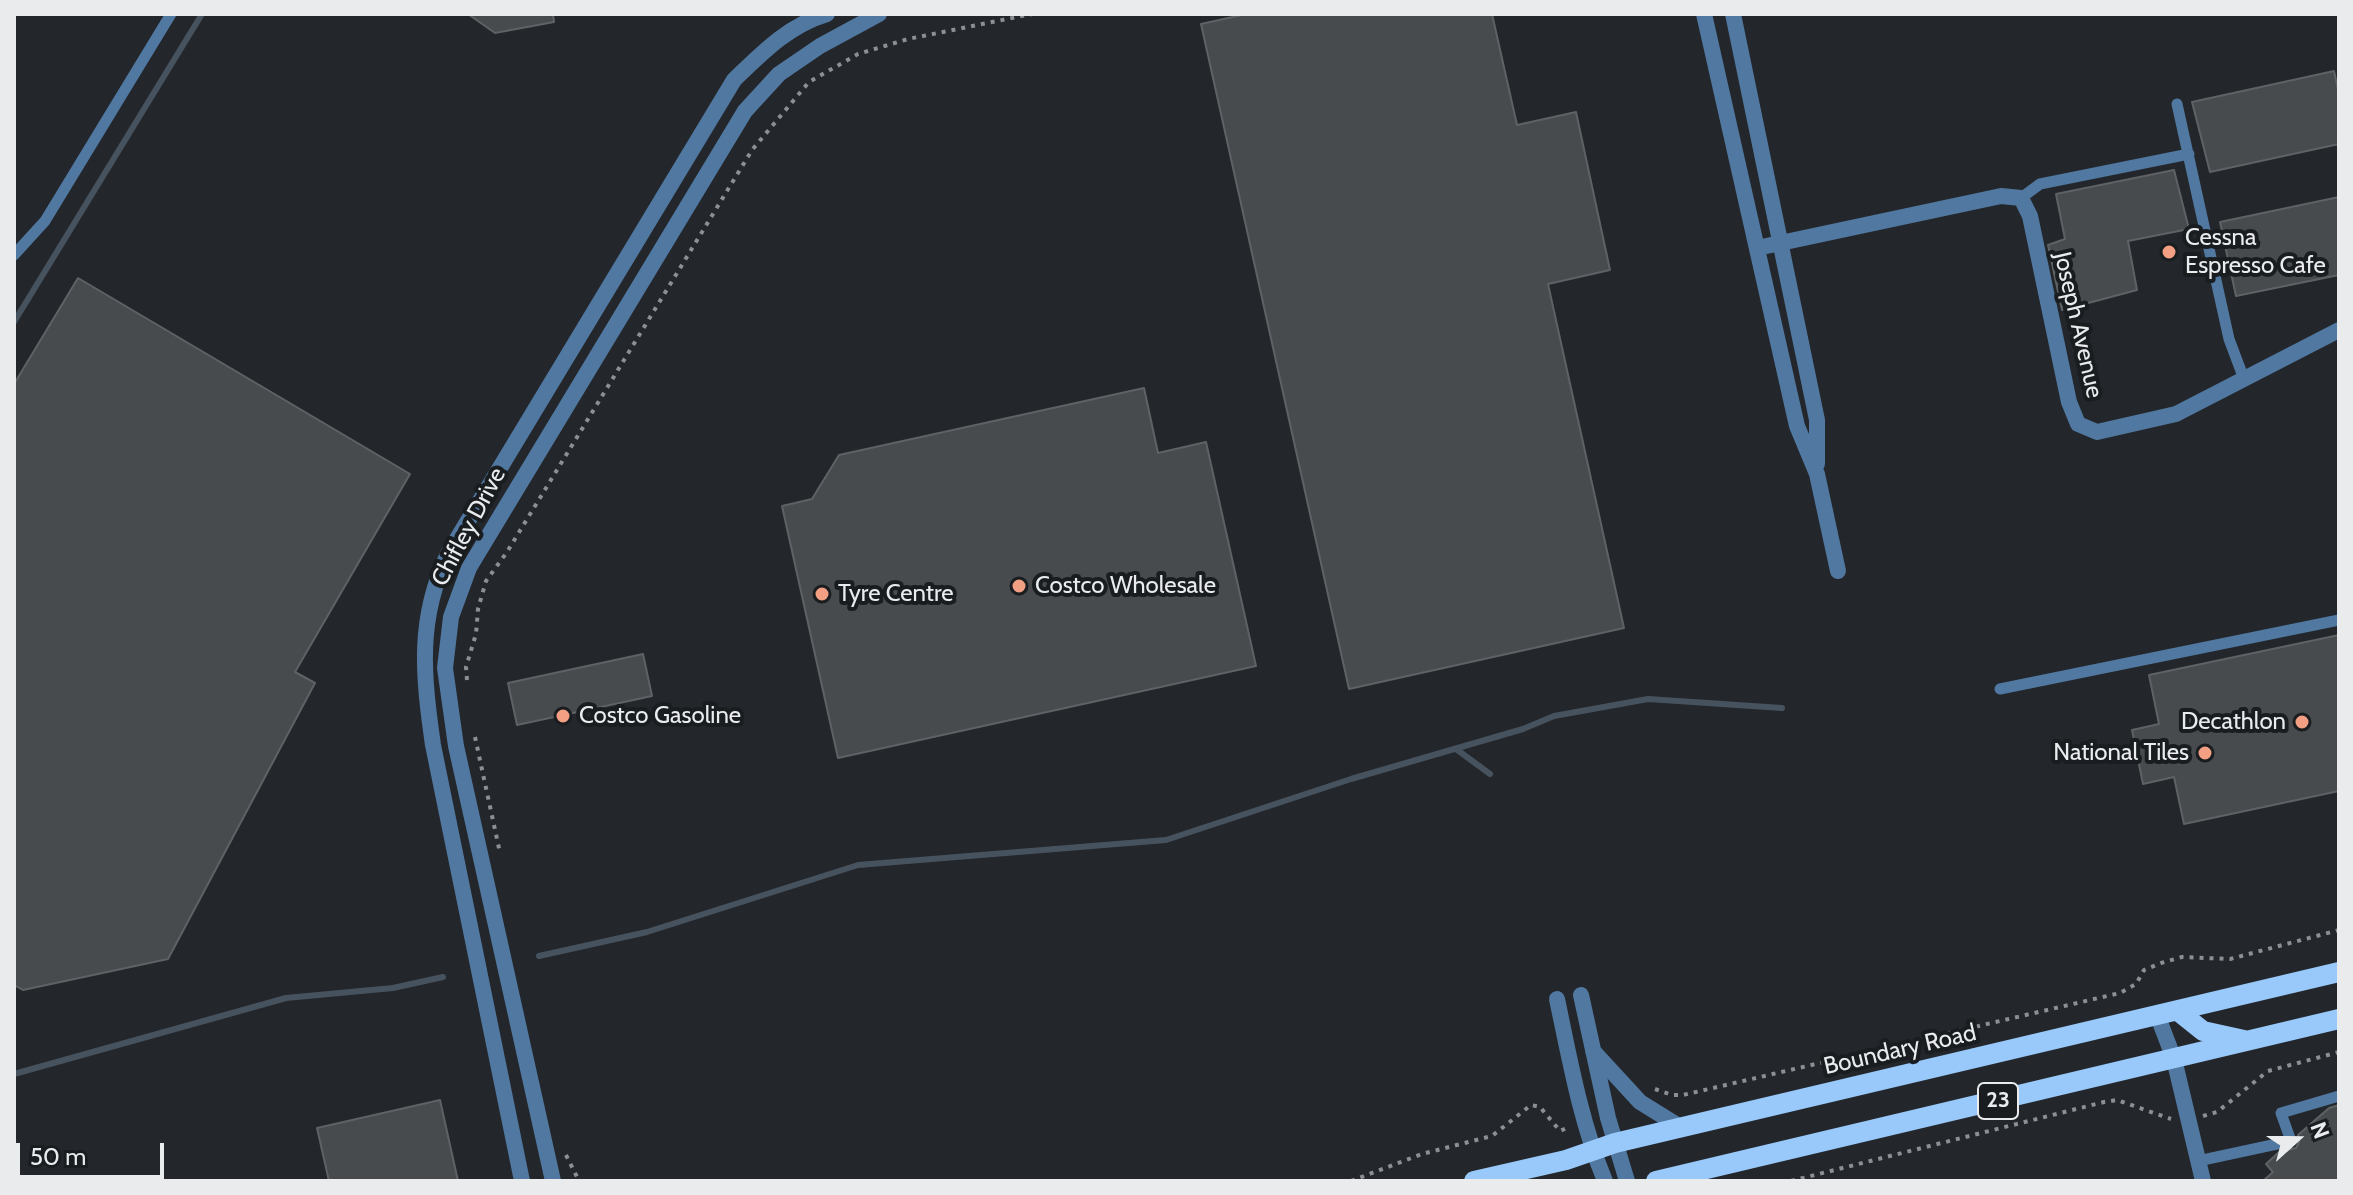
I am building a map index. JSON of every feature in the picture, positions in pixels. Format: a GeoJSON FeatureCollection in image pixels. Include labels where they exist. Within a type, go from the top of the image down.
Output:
{"type":"FeatureCollection","features":[{"type":"Feature","properties":{"kind":"main road","name":"Boundary Road"},"geometry":{"type":"LineString","coordinates":[[1474,1181],[1615,1143],[2339,972]]}},
{"type":"Feature","properties":{"kind":"main road"},"geometry":{"type":"LineString","coordinates":[[2178,1011],[2203,1031],[2248,1041]]}},
{"type":"Feature","properties":{"kind":"main road","name":"23"},"geometry":{"type":"LineString","coordinates":[[1656,1181],[2339,1019]]}},
{"type":"Feature","properties":{"kind":"street","name":"Chifley Drive"},"geometry":{"type":"LineString","coordinates":[[522,1181],[433,745],[425,686],[426,630],[434,585],[448,554],[734,80],[769,46],[805,21],[827,14]]}},
{"type":"Feature","properties":{"kind":"street","name":"Chifley Drive"},"geometry":{"type":"LineString","coordinates":[[553,1181],[456,746],[445,668],[451,617],[469,568],[745,111],[779,74],[820,46],[879,14]]}},
{"type":"Feature","properties":{"kind":"street"},"geometry":{"type":"LineString","coordinates":[[1704,14],[1797,426],[1817,474],[1838,571]]}},
{"type":"Feature","properties":{"kind":"street"},"geometry":{"type":"LineString","coordinates":[[1733,14],[1817,420],[1817,474]]}},
{"type":"Feature","properties":{"kind":"street"},"geometry":{"type":"LineString","coordinates":[[1757,248],[2001,196],[2021,198]]}},
{"type":"Feature","properties":{"kind":"street","name":"Joseph Avenue"},"geometry":{"type":"LineString","coordinates":[[2021,198],[2030,216],[2069,402],[2078,424],[2097,432],[2176,414],[2339,330]]}},
{"type":"Feature","properties":{"kind":"street"},"geometry":{"type":"LineString","coordinates":[[1581,995],[1592,1050],[1627,1181]]}},
{"type":"Feature","properties":{"kind":"street"},"geometry":{"type":"LineString","coordinates":[[1557,999],[1585,1123],[1605,1181]]}},
{"type":"Feature","properties":{"kind":"street"},"geometry":{"type":"LineString","coordinates":[[2158,1017],[2174,1059],[2203,1181]]}},
{"type":"Feature","properties":{"kind":"street"},"geometry":{"type":"LineString","coordinates":[[1592,1050],[1640,1102],[1682,1128]]}},
{"type":"Feature","properties":{"kind":"lane"},"geometry":{"type":"LineString","coordinates":[[14,255],[45,221],[171,14]]}},
{"type":"Feature","properties":{"kind":"lane"},"geometry":{"type":"LineString","coordinates":[[2177,104],[2229,339],[2244,379]]}},
{"type":"Feature","properties":{"kind":"lane"},"geometry":{"type":"LineString","coordinates":[[2021,198],[2040,184],[2189,154]]}},
{"type":"Feature","properties":{"kind":"lane"},"geometry":{"type":"LineString","coordinates":[[2000,689],[2339,620]]}},
{"type":"Feature","properties":{"kind":"lane"},"geometry":{"type":"LineString","coordinates":[[2198,1161],[2291,1141],[2281,1113],[2339,1096]]}},
{"type":"Feature","properties":{"kind":"path"},"geometry":{"type":"LineString","coordinates":[[469,694],[466,667],[486,581],[507,552],[752,150],[809,82],[858,54],[908,39],[1032,14]]}},
{"type":"Feature","properties":{"kind":"path"},"geometry":{"type":"LineString","coordinates":[[474,736],[501,857]]}},
{"type":"Feature","properties":{"kind":"path"},"geometry":{"type":"LineString","coordinates":[[1640,1102],[1655,1089],[1683,1095],[2120,993],[2136,984],[2144,970],[2182,957],[2230,959],[2339,930]]}},
{"type":"Feature","properties":{"kind":"path"},"geometry":{"type":"LineString","coordinates":[[1791,1181],[2104,1102],[2117,1100],[2173,1120],[2189,1119],[2217,1112],[2268,1071],[2339,1052]]}},
{"type":"Feature","properties":{"kind":"path"},"geometry":{"type":"LineString","coordinates":[[1351,1181],[1422,1154],[1492,1136],[1531,1105],[1540,1107],[1560,1131],[1585,1123]]}},
{"type":"Feature","properties":{"kind":"path"},"geometry":{"type":"LineString","coordinates":[[565,1152],[579,1181]]}},
{"type":"Feature","properties":{"kind":"building"},"geometry":{"type":"Polygon","coordinates":[[[468,14],[553,14],[554,22],[495,33],[468,14]]]}},
{"type":"Feature","properties":{"kind":"building"},"geometry":{"type":"Polygon","coordinates":[[[1246,14],[1492,14],[1517,125],[1576,112],[1610,270],[1548,284],[1624,628],[1349,689],[1201,24],[1246,14]]]}},
{"type":"Feature","properties":{"kind":"building"},"geometry":{"type":"Polygon","coordinates":[[[2334,71],[2339,94],[2339,144],[2210,172],[2192,102],[2334,71]]]}},
{"type":"Feature","properties":{"kind":"building"},"geometry":{"type":"Polygon","coordinates":[[[2174,170],[2189,229],[2128,241],[2137,290],[2062,310],[2048,245],[2065,239],[2056,194],[2174,170]]]}},
{"type":"Feature","properties":{"kind":"building"},"geometry":{"type":"Polygon","coordinates":[[[2339,197],[2339,275],[2236,296],[2220,222],[2339,197]]]}},
{"type":"Feature","properties":{"kind":"building"},"geometry":{"type":"Polygon","coordinates":[[[78,278],[410,474],[295,672],[315,683],[168,959],[23,990],[14,985],[14,384],[78,278]]]}},
{"type":"Feature","properties":{"kind":"building","name":"Costco Wholesale"},"geometry":{"type":"Polygon","coordinates":[[[1144,388],[1158,453],[1206,442],[1256,666],[838,758],[782,506],[812,499],[839,455],[1144,388]]]}},
{"type":"Feature","properties":{"kind":"building","name":"National Tiles"},"geometry":{"type":"Polygon","coordinates":[[[2339,635],[2339,791],[2184,824],[2174,777],[2143,784],[2132,730],[2159,724],[2149,675],[2339,635]]]}},
{"type":"Feature","properties":{"kind":"building"},"geometry":{"type":"Polygon","coordinates":[[[643,654],[652,696],[517,725],[508,683],[643,654]]]}},
{"type":"Feature","properties":{"kind":"building"},"geometry":{"type":"Polygon","coordinates":[[[440,1100],[458,1181],[329,1181],[317,1128],[440,1100]]]}},
{"type":"Feature","properties":{"kind":"building"},"geometry":{"type":"Polygon","coordinates":[[[2339,1105],[2339,1181],[2263,1181],[2273,1172],[2266,1164],[2279,1152],[2296,1148],[2298,1135],[2329,1108],[2339,1105]]]}},
{"type":"Feature","properties":{"kind":"waterway"},"geometry":{"type":"LineString","coordinates":[[14,322],[202,14]]}},
{"type":"Feature","properties":{"kind":"waterway"},"geometry":{"type":"LineString","coordinates":[[539,956],[647,932],[858,865],[1166,840],[1351,779],[1523,729],[1554,716],[1648,699],[1782,708]]}},
{"type":"Feature","properties":{"kind":"waterway"},"geometry":{"type":"LineString","coordinates":[[1456,749],[1490,774]]}},
{"type":"Feature","properties":{"kind":"waterway"},"geometry":{"type":"LineString","coordinates":[[14,1074],[286,998],[393,988],[443,977]]}},
{"type":"Feature","properties":{"kind":"place","name":"Cessna Espresso Cafe"},"geometry":{"type":"Point","coordinates":[2169,252]}},
{"type":"Feature","properties":{"kind":"place","name":"Costco Wholesale"},"geometry":{"type":"Point","coordinates":[1019,586]}},
{"type":"Feature","properties":{"kind":"place","name":"Tyre Centre"},"geometry":{"type":"Point","coordinates":[822,594]}},
{"type":"Feature","properties":{"kind":"place","name":"Costco Gasoline"},"geometry":{"type":"Point","coordinates":[563,716]}},
{"type":"Feature","properties":{"kind":"place","name":"Decathlon"},"geometry":{"type":"Point","coordinates":[2302,722]}},
{"type":"Feature","properties":{"kind":"place","name":"National Tiles"},"geometry":{"type":"Point","coordinates":[2205,753]}}]}
